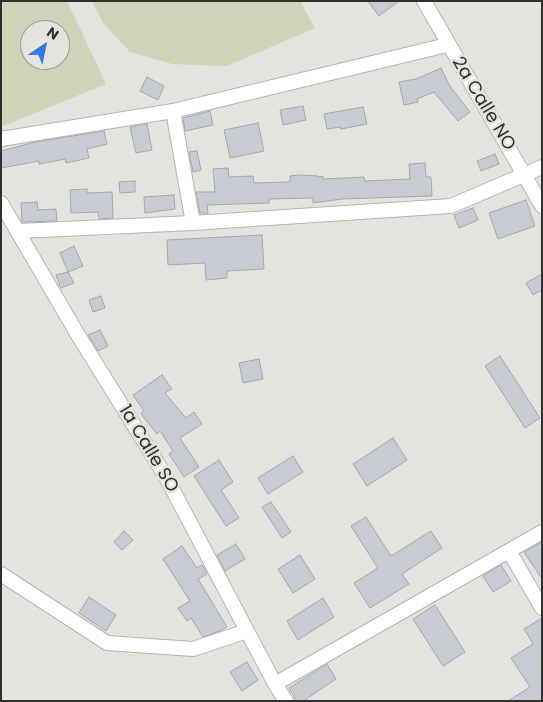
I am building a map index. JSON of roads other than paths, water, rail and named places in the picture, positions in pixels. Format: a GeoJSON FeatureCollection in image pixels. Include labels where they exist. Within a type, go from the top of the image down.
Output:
{"type":"FeatureCollection","features":[{"type":"Feature","properties":{"kind":"street","name":"2a Calle NO"},"geometry":{"type":"LineString","coordinates":[[426,2],[447,45],[525,174],[542,206]]}},
{"type":"Feature","properties":{"kind":"street"},"geometry":{"type":"LineString","coordinates":[[1,139],[173,111],[447,45]]}},
{"type":"Feature","properties":{"kind":"street"},"geometry":{"type":"LineString","coordinates":[[173,111],[193,223]]}},
{"type":"Feature","properties":{"kind":"street"},"geometry":{"type":"LineString","coordinates":[[19,230],[193,223],[451,206],[542,167]]}},
{"type":"Feature","properties":{"kind":"street","name":"1a Calle SO"},"geometry":{"type":"LineString","coordinates":[[1,203],[19,230],[78,335],[166,477],[275,684],[286,701]]}},
{"type":"Feature","properties":{"kind":"street"},"geometry":{"type":"LineString","coordinates":[[275,684],[542,532]]}},
{"type":"Feature","properties":{"kind":"street"},"geometry":{"type":"LineString","coordinates":[[509,551],[542,608]]}},
{"type":"Feature","properties":{"kind":"street"},"geometry":{"type":"LineString","coordinates":[[1,574],[107,643],[193,649],[247,631]]}}]}
